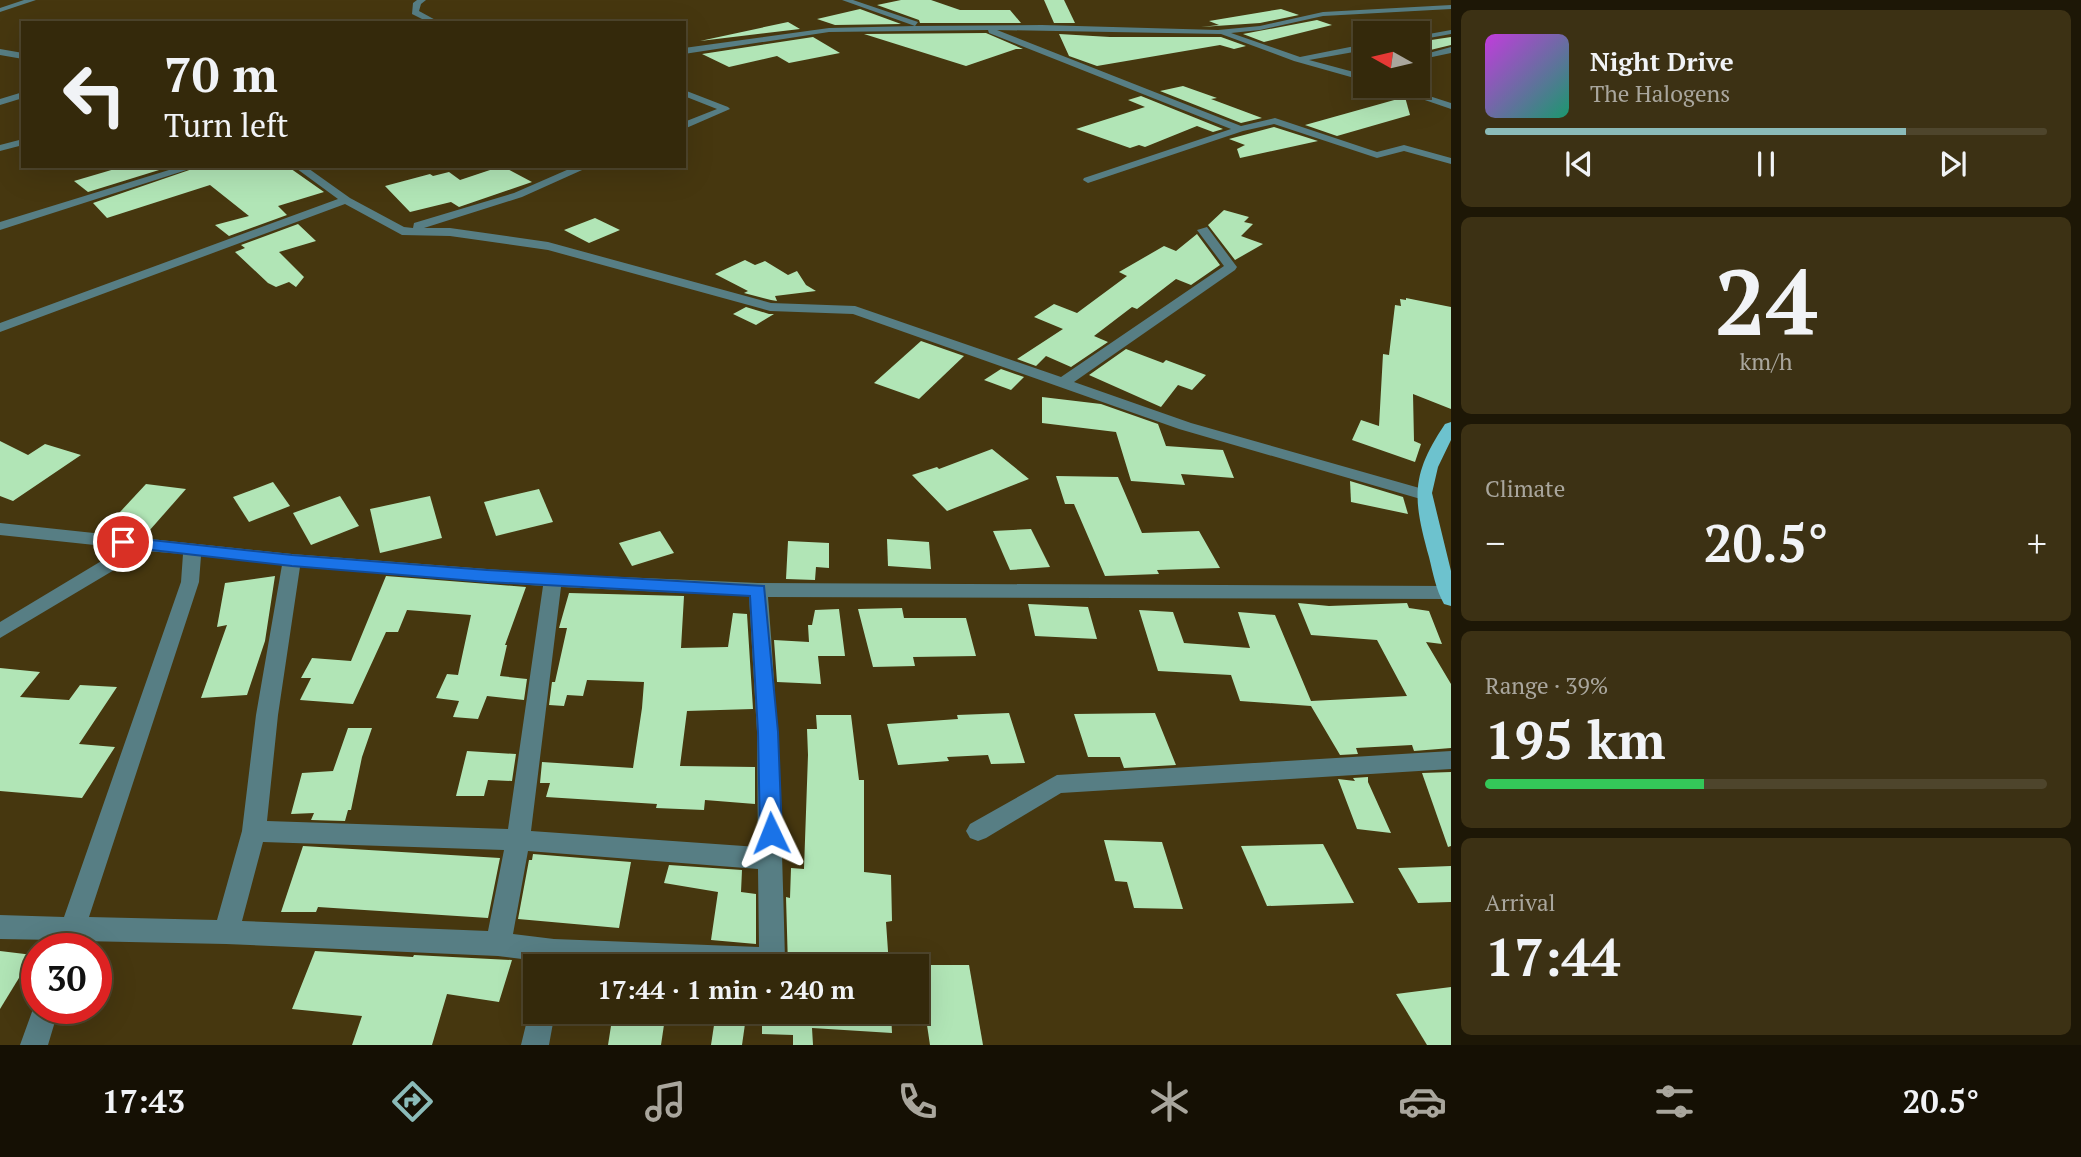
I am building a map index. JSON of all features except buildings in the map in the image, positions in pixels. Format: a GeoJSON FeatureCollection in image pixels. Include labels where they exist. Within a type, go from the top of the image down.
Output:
{"type":"FeatureCollection","features":[{"type":"Feature","properties":{"kind":"main road"},"geometry":{"type":"LineString","coordinates":[[1448,587],[1424,495],[1438,446],[1451,427]]}},
{"type":"Feature","properties":{"kind":"street"},"geometry":{"type":"LineString","coordinates":[[0,10],[32,0]]}},
{"type":"Feature","properties":{"kind":"street"},"geometry":{"type":"LineString","coordinates":[[422,0],[417,3],[415,12],[433,21]]}},
{"type":"Feature","properties":{"kind":"street"},"geometry":{"type":"LineString","coordinates":[[846,0],[925,28]]}},
{"type":"Feature","properties":{"kind":"street"},"geometry":{"type":"LineString","coordinates":[[686,51],[829,30],[984,27],[1218,32],[1260,28],[1323,14],[1451,7]]}},
{"type":"Feature","properties":{"kind":"street"},"geometry":{"type":"LineString","coordinates":[[984,27],[1240,129]]}},
{"type":"Feature","properties":{"kind":"street"},"geometry":{"type":"LineString","coordinates":[[1218,32],[1297,59],[1352,74]]}},
{"type":"Feature","properties":{"kind":"street"},"geometry":{"type":"LineString","coordinates":[[1430,36],[1451,32]]}},
{"type":"Feature","properties":{"kind":"street"},"geometry":{"type":"LineString","coordinates":[[1297,59],[1353,49]]}},
{"type":"Feature","properties":{"kind":"street"},"geometry":{"type":"LineString","coordinates":[[1430,55],[1451,50]]}},
{"type":"Feature","properties":{"kind":"street"},"geometry":{"type":"LineString","coordinates":[[2,54],[21,56]]}},
{"type":"Feature","properties":{"kind":"street"},"geometry":{"type":"LineString","coordinates":[[1433,54],[1451,62]]}},
{"type":"Feature","properties":{"kind":"street"},"geometry":{"type":"LineString","coordinates":[[686,94],[725,109],[686,125]]}},
{"type":"Feature","properties":{"kind":"street"},"geometry":{"type":"LineString","coordinates":[[0,102],[21,96]]}},
{"type":"Feature","properties":{"kind":"street"},"geometry":{"type":"LineString","coordinates":[[1426,98],[1451,106]]}},
{"type":"Feature","properties":{"kind":"street"},"geometry":{"type":"LineString","coordinates":[[1088,180],[1240,129],[1275,121],[1377,155],[1404,148],[1451,160]]}},
{"type":"Feature","properties":{"kind":"street"},"geometry":{"type":"LineString","coordinates":[[0,148],[21,143]]}},
{"type":"Feature","properties":{"kind":"street"},"geometry":{"type":"LineString","coordinates":[[0,226],[188,168]]}},
{"type":"Feature","properties":{"kind":"street"},"geometry":{"type":"LineString","coordinates":[[301,168],[346,200],[402,231],[450,232],[548,246],[770,307],[855,310],[1185,426],[1424,495]]}},
{"type":"Feature","properties":{"kind":"street"},"geometry":{"type":"LineString","coordinates":[[402,231],[518,195],[581,168]]}},
{"type":"Feature","properties":{"kind":"street"},"geometry":{"type":"LineString","coordinates":[[0,328],[346,200]]}},
{"type":"Feature","properties":{"kind":"street"},"geometry":{"type":"LineString","coordinates":[[1062,383],[1231,267],[1203,230]]}},
{"type":"Feature","properties":{"kind":"street"},"geometry":{"type":"LineString","coordinates":[[0,529],[292,560],[553,580],[758,590],[1448,587]]}},
{"type":"Feature","properties":{"kind":"street"},"geometry":{"type":"LineString","coordinates":[[0,631],[142,545]]}},
{"type":"Feature","properties":{"kind":"street"},"geometry":{"type":"LineString","coordinates":[[71,933],[190,582],[192,550]]}},
{"type":"Feature","properties":{"kind":"street"},"geometry":{"type":"LineString","coordinates":[[226,932],[254,831],[267,715],[292,560]]}},
{"type":"Feature","properties":{"kind":"street"},"geometry":{"type":"LineString","coordinates":[[498,944],[517,840],[553,580]]}},
{"type":"Feature","properties":{"kind":"street"},"geometry":{"type":"LineString","coordinates":[[758,590],[768,732],[772,954]]}},
{"type":"Feature","properties":{"kind":"street"},"geometry":{"type":"LineString","coordinates":[[978,831],[1057,784],[1451,760]]}},
{"type":"Feature","properties":{"kind":"street"},"geometry":{"type":"LineString","coordinates":[[254,831],[517,840],[772,859]]}},
{"type":"Feature","properties":{"kind":"street"},"geometry":{"type":"LineString","coordinates":[[0,927],[34,933]]}},
{"type":"Feature","properties":{"kind":"street"},"geometry":{"type":"LineString","coordinates":[[112,937],[226,932],[498,944],[534,954]]}},
{"type":"Feature","properties":{"kind":"street"},"geometry":{"type":"LineString","coordinates":[[34,1045],[41,1024]]}},
{"type":"Feature","properties":{"kind":"street"},"geometry":{"type":"LineString","coordinates":[[535,1045],[539,1024]]}},
{"type":"Feature","properties":{"kind":"route"},"geometry":{"type":"LineString","coordinates":[[123,542],[292,560],[487,576],[758,590],[768,732],[771,833]]}}]}
